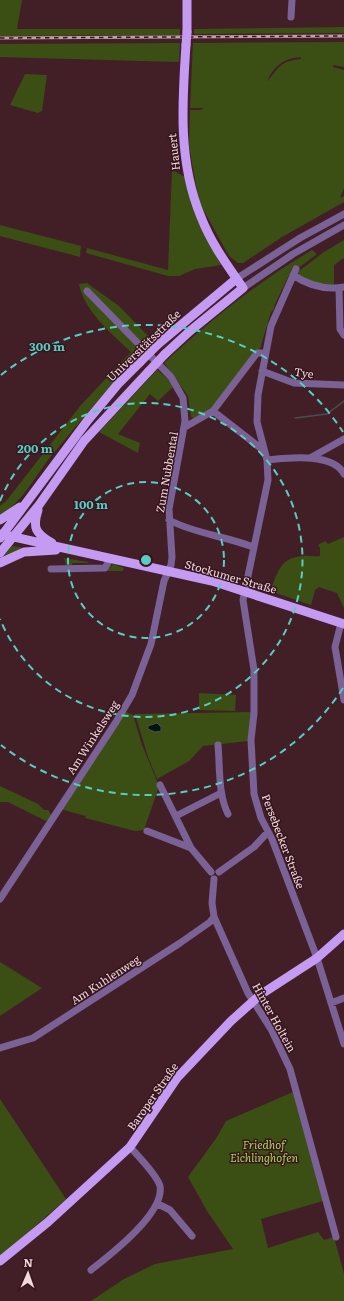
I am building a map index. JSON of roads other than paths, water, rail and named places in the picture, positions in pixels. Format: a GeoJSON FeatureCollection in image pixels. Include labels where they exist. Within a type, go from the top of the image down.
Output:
{"type":"FeatureCollection","features":[{"type":"Feature","properties":{"kind":"main road","name":"Hauert"},"geometry":{"type":"LineString","coordinates":[[188,0],[183,115],[186,165],[191,188],[201,218],[220,255],[242,288]]}},
{"type":"Feature","properties":{"kind":"main road"},"geometry":{"type":"LineString","coordinates":[[220,255],[226,275],[222,291]]}},
{"type":"Feature","properties":{"kind":"main road","name":"Universitätsstraße"},"geometry":{"type":"LineString","coordinates":[[1,537],[24,504],[88,420],[118,384],[157,345],[236,279]]}},
{"type":"Feature","properties":{"kind":"main road","name":"Universitätsstraße"},"geometry":{"type":"LineString","coordinates":[[0,552],[12,540],[39,505],[84,441],[166,354],[190,331],[242,288]]}},
{"type":"Feature","properties":{"kind":"main road"},"geometry":{"type":"LineString","coordinates":[[0,520],[24,504]]}},
{"type":"Feature","properties":{"kind":"main road","name":"Universitätsstraße"},"geometry":{"type":"LineString","coordinates":[[39,505],[35,520],[36,529],[43,538],[56,548]]}},
{"type":"Feature","properties":{"kind":"main road","name":"Stockumer Straße"},"geometry":{"type":"LineString","coordinates":[[1,537],[110,559],[244,591],[342,623]]}},
{"type":"Feature","properties":{"kind":"main road"},"geometry":{"type":"LineString","coordinates":[[0,563],[24,552],[56,548]]}},
{"type":"Feature","properties":{"kind":"main road","name":"Baroper Straße"},"geometry":{"type":"LineString","coordinates":[[0,1262],[48,1222],[130,1147],[177,1078],[231,1021],[254,1001],[317,958],[344,934]]}},
{"type":"Feature","properties":{"kind":"street"},"geometry":{"type":"LineString","coordinates":[[291,18],[292,0]]}},
{"type":"Feature","properties":{"kind":"street","name":"Universitätsstraße"},"geometry":{"type":"LineString","coordinates":[[236,279],[300,238],[344,214]]}},
{"type":"Feature","properties":{"kind":"street","name":"Universitätsstraße"},"geometry":{"type":"LineString","coordinates":[[242,288],[293,254],[344,225]]}},
{"type":"Feature","properties":{"kind":"street","name":"Persebecker Straße"},"geometry":{"type":"LineString","coordinates":[[342,287],[323,288],[310,285],[294,272],[271,326],[262,371],[257,418],[267,460],[268,480],[243,600],[252,656],[254,683],[254,714],[251,740],[253,788],[261,818],[268,832],[317,958],[344,1044]]}},
{"type":"Feature","properties":{"kind":"street"},"geometry":{"type":"LineString","coordinates":[[342,287],[342,316],[340,329],[344,335]]}},
{"type":"Feature","properties":{"kind":"street","name":"Zum Nubbental"},"geometry":{"type":"LineString","coordinates":[[87,291],[176,384],[184,403],[185,427],[169,506],[173,552],[168,572]]}},
{"type":"Feature","properties":{"kind":"street","name":"Zum Nubbental"},"geometry":{"type":"LineString","coordinates":[[185,427],[213,411],[257,353],[265,353]]}},
{"type":"Feature","properties":{"kind":"street","name":"Tye"},"geometry":{"type":"LineString","coordinates":[[262,371],[296,383],[344,385]]}},
{"type":"Feature","properties":{"kind":"street"},"geometry":{"type":"LineString","coordinates":[[213,411],[264,450]]}},
{"type":"Feature","properties":{"kind":"street"},"geometry":{"type":"LineString","coordinates":[[310,458],[344,439]]}},
{"type":"Feature","properties":{"kind":"street"},"geometry":{"type":"LineString","coordinates":[[267,460],[310,458],[336,464],[344,474]]}},
{"type":"Feature","properties":{"kind":"street","name":"Zum Nubbental"},"geometry":{"type":"LineString","coordinates":[[170,520],[192,530],[234,539],[253,547]]}},
{"type":"Feature","properties":{"kind":"street"},"geometry":{"type":"LineString","coordinates":[[51,569],[105,568],[110,559]]}},
{"type":"Feature","properties":{"kind":"street","name":"Am Winkelsweg"},"geometry":{"type":"LineString","coordinates":[[0,898],[132,695],[151,644],[164,581],[168,572]]}},
{"type":"Feature","properties":{"kind":"street"},"geometry":{"type":"LineString","coordinates":[[342,623],[335,647],[344,700]]}},
{"type":"Feature","properties":{"kind":"street"},"geometry":{"type":"LineString","coordinates":[[218,745],[222,803],[228,814]]}},
{"type":"Feature","properties":{"kind":"street","name":"Hinter Holtein"},"geometry":{"type":"LineString","coordinates":[[160,785],[191,848],[211,872],[210,876],[214,879],[212,903],[214,917],[248,993],[271,1029],[290,1069],[336,1237]]}},
{"type":"Feature","properties":{"kind":"street"},"geometry":{"type":"LineString","coordinates":[[176,816],[221,793]]}},
{"type":"Feature","properties":{"kind":"street","name":"Hinter Holtein"},"geometry":{"type":"LineString","coordinates":[[147,831],[191,848]]}},
{"type":"Feature","properties":{"kind":"street"},"geometry":{"type":"LineString","coordinates":[[214,879],[218,877],[219,872],[254,847],[268,832]]}},
{"type":"Feature","properties":{"kind":"street"},"geometry":{"type":"LineString","coordinates":[[211,872],[215,870],[219,872]]}},
{"type":"Feature","properties":{"kind":"street","name":"Am Kuhlenweg"},"geometry":{"type":"LineString","coordinates":[[0,1048],[33,1038],[186,940],[210,922],[214,917]]}},
{"type":"Feature","properties":{"kind":"street"},"geometry":{"type":"LineString","coordinates":[[331,1002],[344,998]]}},
{"type":"Feature","properties":{"kind":"street"},"geometry":{"type":"LineString","coordinates":[[91,1270],[126,1242],[158,1204],[160,1191],[158,1183],[130,1147]]}},
{"type":"Feature","properties":{"kind":"street"},"geometry":{"type":"LineString","coordinates":[[158,1204],[170,1210],[192,1236]]}},
{"type":"Feature","properties":{"kind":"waterway"},"geometry":{"type":"LineString","coordinates":[[295,418],[327,414],[344,401]]}},
{"type":"Feature","properties":{"kind":"railway"},"geometry":{"type":"LineString","coordinates":[[0,38],[344,36]]}},
{"type":"Feature","properties":{"kind":"park label","name":"Friedhof Eichlinghofen"},"geometry":{"type":"Point","coordinates":[264,1150]}}]}
